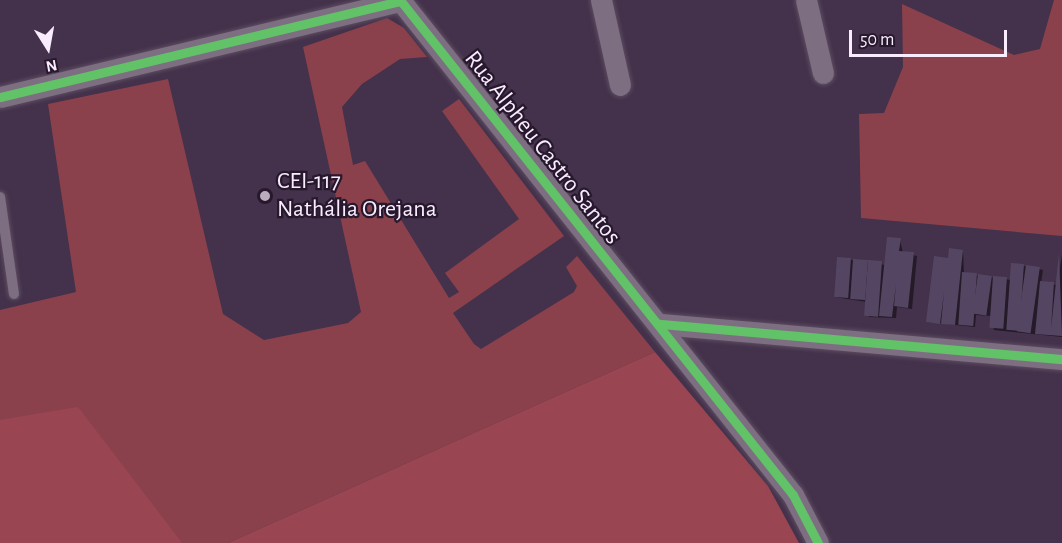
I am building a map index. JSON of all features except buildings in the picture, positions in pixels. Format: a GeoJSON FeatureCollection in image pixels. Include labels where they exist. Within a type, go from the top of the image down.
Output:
{"type":"FeatureCollection","features":[{"type":"Feature","properties":{"kind":"street"},"geometry":{"type":"LineString","coordinates":[[601,0],[620,85]]}},
{"type":"Feature","properties":{"kind":"street"},"geometry":{"type":"LineString","coordinates":[[806,0],[823,73]]}},
{"type":"Feature","properties":{"kind":"street","name":"Rua Alpheu Castro Santos"},"geometry":{"type":"LineString","coordinates":[[0,97],[400,1],[660,324],[793,495],[818,543]]}},
{"type":"Feature","properties":{"kind":"street"},"geometry":{"type":"LineString","coordinates":[[660,324],[1062,359]]}},
{"type":"Feature","properties":{"kind":"lane"},"geometry":{"type":"LineString","coordinates":[[0,197],[14,294]]}},
{"type":"Feature","properties":{"kind":"shaded area"},"geometry":{"type":"Polygon","coordinates":[[[1054,0],[1062,0],[1062,236],[861,218],[859,114],[884,113],[903,67],[902,4],[1014,55],[1040,49],[1054,0]]]}},
{"type":"Feature","properties":{"kind":"shaded area"},"geometry":{"type":"Polygon","coordinates":[[[387,18],[404,28],[427,57],[400,59],[362,84],[342,107],[353,165],[365,161],[449,298],[459,292],[445,273],[519,219],[442,111],[459,99],[564,236],[453,313],[474,344],[481,349],[574,292],[577,286],[566,267],[577,256],[655,352],[228,543],[182,543],[0,420],[0,310],[76,292],[48,104],[168,79],[223,314],[264,340],[348,323],[361,312],[303,47],[387,18]]]}},
{"type":"Feature","properties":{"kind":"shaded area"},"geometry":{"type":"Polygon","coordinates":[[[655,352],[768,486],[799,543],[228,543],[655,352]]]}},
{"type":"Feature","properties":{"kind":"shaded area"},"geometry":{"type":"Polygon","coordinates":[[[78,407],[182,543],[0,543],[0,420],[78,407]]]}},
{"type":"Feature","properties":{"kind":"cycle path"},"geometry":{"type":"LineString","coordinates":[[400,0],[793,495],[818,543]]}},
{"type":"Feature","properties":{"kind":"cycle path"},"geometry":{"type":"LineString","coordinates":[[0,97],[400,1]]}},
{"type":"Feature","properties":{"kind":"cycle path"},"geometry":{"type":"LineString","coordinates":[[660,324],[1062,359]]}},
{"type":"Feature","properties":{"kind":"place","name":"CEI-117 Nathália Orejana"},"geometry":{"type":"Point","coordinates":[265,196]}}]}
